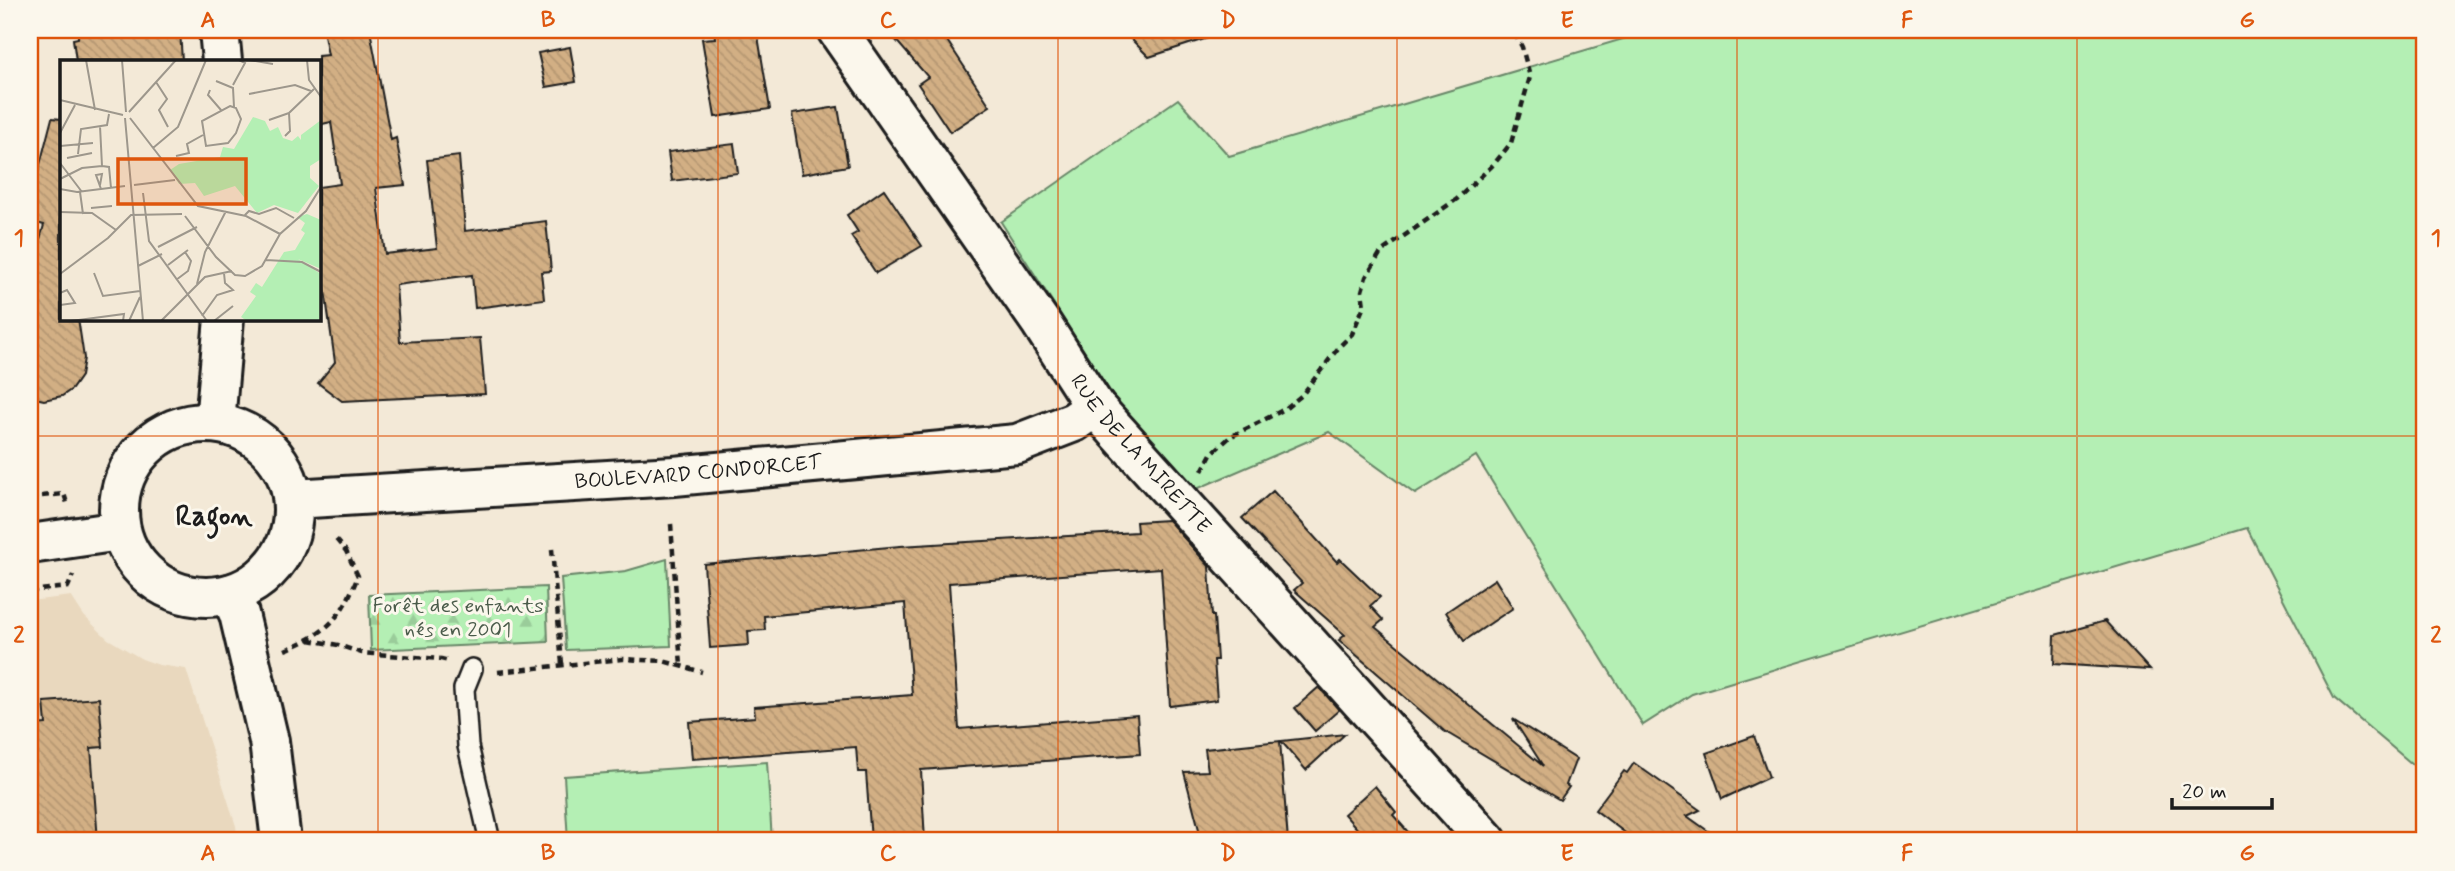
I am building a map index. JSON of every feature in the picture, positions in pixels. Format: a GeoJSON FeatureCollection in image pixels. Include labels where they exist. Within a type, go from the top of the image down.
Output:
{"type":"FeatureCollection","features":[{"type":"Feature","properties":{"kind":"street"},"geometry":{"type":"LineString","coordinates":[[219,30],[222,60]]}},
{"type":"Feature","properties":{"kind":"street","name":"RUE DE LA MIRETTE"},"geometry":{"type":"LineString","coordinates":[[837,30],[1041,323],[1095,407],[1487,841]]}},
{"type":"Feature","properties":{"kind":"street"},"geometry":{"type":"LineString","coordinates":[[215,423],[223,320]]}},
{"type":"Feature","properties":{"kind":"street","name":"BOULEVARD CONDORCET"},"geometry":{"type":"LineString","coordinates":[[293,499],[674,476],[1017,444],[1074,422],[1095,407]]}},
{"type":"Feature","properties":{"kind":"street"},"geometry":{"type":"LineString","coordinates":[[215,423],[238,428],[258,440],[275,456],[287,476],[293,499],[293,523],[285,547],[272,568],[253,584],[230,594],[207,598],[183,595],[161,586],[135,562],[120,531],[118,506],[122,483],[132,462],[148,444],[168,431],[191,424],[215,423]]}},
{"type":"Feature","properties":{"kind":"street"},"geometry":{"type":"LineString","coordinates":[[30,544],[120,531]]}},
{"type":"Feature","properties":{"kind":"street"},"geometry":{"type":"LineString","coordinates":[[230,594],[239,614],[267,654],[269,741],[281,841]]}},
{"type":"Feature","properties":{"kind":"lane"},"geometry":{"type":"LineString","coordinates":[[472,669],[464,689],[468,747],[490,841]]}},
{"type":"Feature","properties":{"kind":"path"},"geometry":{"type":"LineString","coordinates":[[1178,497],[1200,473],[1211,454],[1230,437],[1285,409],[1302,395],[1339,346],[1352,334],[1364,306],[1362,291],[1366,277],[1381,252],[1457,200],[1494,164],[1511,143],[1530,77],[1522,47],[1513,30]]}},
{"type":"Feature","properties":{"kind":"path"},"geometry":{"type":"LineString","coordinates":[[671,524],[681,667]]}},
{"type":"Feature","properties":{"kind":"path"},"geometry":{"type":"LineString","coordinates":[[267,654],[309,640],[329,626],[347,603],[358,576],[346,551],[335,538]]}},
{"type":"Feature","properties":{"kind":"path"},"geometry":{"type":"LineString","coordinates":[[552,549],[562,664]]}},
{"type":"Feature","properties":{"kind":"path"},"geometry":{"type":"LineString","coordinates":[[309,640],[362,653],[441,659],[490,674],[623,659],[663,662],[702,671]]}},
{"type":"Feature","properties":{"kind":"shaded area"},"geometry":{"type":"Polygon","coordinates":[[[71,596],[84,616],[108,639],[142,659],[186,669],[236,826],[238,841],[30,841],[30,601],[71,596]]]}},
{"type":"Feature","properties":{"kind":"green space"},"geometry":{"type":"Polygon","coordinates":[[[1653,30],[2425,30],[2425,775],[2334,698],[2247,528],[1692,694],[1643,725],[1476,456],[1415,494],[1329,432],[1178,497],[1001,222],[1178,99],[1229,156],[1653,30]]]}},
{"type":"Feature","properties":{"kind":"green space"},"geometry":{"type":"Polygon","coordinates":[[[667,559],[671,646],[566,650],[561,578],[626,571],[667,559]]]}},
{"type":"Feature","properties":{"kind":"green space","name":"Forêt des enfants nés en 2001"},"geometry":{"type":"Polygon","coordinates":[[[546,587],[548,642],[371,650],[369,595],[546,587]]]}},
{"type":"Feature","properties":{"kind":"green space"},"geometry":{"type":"Polygon","coordinates":[[[767,762],[772,841],[568,841],[564,776],[767,762]]]}},
{"type":"Feature","properties":{"kind":"building"},"geometry":{"type":"Polygon","coordinates":[[[78,30],[180,30],[182,60],[76,60],[73,39],[78,38],[78,30]]]}},
{"type":"Feature","properties":{"kind":"building"},"geometry":{"type":"Polygon","coordinates":[[[323,30],[370,30],[391,140],[396,138],[405,185],[376,188],[385,254],[437,248],[427,160],[459,156],[465,231],[546,221],[551,271],[541,272],[544,299],[475,308],[472,275],[396,285],[400,342],[480,338],[485,394],[342,401],[318,383],[335,362],[320,244],[320,187],[340,184],[331,122],[320,125],[318,56],[328,55],[323,30]]]}},
{"type":"Feature","properties":{"kind":"building"},"geometry":{"type":"Polygon","coordinates":[[[714,30],[757,30],[770,109],[715,117],[702,39],[715,38],[714,30]]]}},
{"type":"Feature","properties":{"kind":"building"},"geometry":{"type":"Polygon","coordinates":[[[887,30],[940,30],[990,106],[950,132],[918,84],[928,77],[887,30]]]}},
{"type":"Feature","properties":{"kind":"building"},"geometry":{"type":"Polygon","coordinates":[[[1122,30],[1216,30],[1217,35],[1149,57],[1122,30]]]}},
{"type":"Feature","properties":{"kind":"building"},"geometry":{"type":"Polygon","coordinates":[[[570,47],[576,82],[546,87],[538,53],[570,47]]]}},
{"type":"Feature","properties":{"kind":"building"},"geometry":{"type":"Polygon","coordinates":[[[838,107],[848,166],[802,174],[792,114],[838,107]]]}},
{"type":"Feature","properties":{"kind":"building"},"geometry":{"type":"Polygon","coordinates":[[[52,118],[60,119],[60,320],[78,320],[84,358],[81,376],[72,389],[62,396],[44,400],[30,397],[30,274],[44,225],[30,221],[30,203],[52,118]]]}},
{"type":"Feature","properties":{"kind":"building"},"geometry":{"type":"Polygon","coordinates":[[[734,144],[738,173],[672,181],[668,152],[734,144]]]}},
{"type":"Feature","properties":{"kind":"building"},"geometry":{"type":"Polygon","coordinates":[[[884,189],[922,246],[876,273],[851,236],[858,232],[847,215],[884,189]]]}},
{"type":"Feature","properties":{"kind":"building"},"geometry":{"type":"Polygon","coordinates":[[[1273,491],[1337,562],[1340,559],[1380,597],[1370,606],[1383,620],[1375,627],[1543,766],[1513,719],[1576,759],[1566,785],[1569,787],[1560,800],[1444,731],[1339,640],[1345,635],[1294,590],[1302,583],[1242,518],[1273,491]]]}},
{"type":"Feature","properties":{"kind":"building"},"geometry":{"type":"Polygon","coordinates":[[[1168,520],[1209,566],[1217,660],[1214,660],[1217,700],[1170,706],[1161,568],[949,583],[959,729],[1137,715],[1140,754],[921,770],[925,841],[871,841],[866,772],[858,772],[856,747],[692,759],[689,722],[755,717],[754,707],[912,695],[905,603],[764,616],[765,630],[748,631],[749,645],[710,648],[704,564],[900,546],[1137,532],[1136,522],[1168,520]]]}},
{"type":"Feature","properties":{"kind":"building"},"geometry":{"type":"Polygon","coordinates":[[[1495,579],[1513,608],[1464,641],[1446,612],[1495,579]]]}},
{"type":"Feature","properties":{"kind":"building"},"geometry":{"type":"Polygon","coordinates":[[[2105,621],[2150,670],[2054,664],[2055,635],[2105,621]]]}},
{"type":"Feature","properties":{"kind":"building"},"geometry":{"type":"Polygon","coordinates":[[[1319,687],[1339,710],[1315,731],[1295,708],[1319,687]]]}},
{"type":"Feature","properties":{"kind":"building"},"geometry":{"type":"Polygon","coordinates":[[[99,698],[103,747],[91,748],[98,841],[30,841],[30,725],[46,724],[44,702],[99,698]]]}},
{"type":"Feature","properties":{"kind":"building"},"geometry":{"type":"Polygon","coordinates":[[[1345,734],[1306,770],[1281,741],[1345,734]]]}},
{"type":"Feature","properties":{"kind":"building"},"geometry":{"type":"Polygon","coordinates":[[[1754,736],[1769,777],[1722,799],[1706,753],[1754,736]]]}},
{"type":"Feature","properties":{"kind":"building"},"geometry":{"type":"Polygon","coordinates":[[[1280,741],[1288,841],[1202,841],[1184,772],[1208,771],[1205,749],[1280,741]]]}},
{"type":"Feature","properties":{"kind":"building"},"geometry":{"type":"Polygon","coordinates":[[[1634,763],[1700,810],[1687,816],[1722,841],[1636,841],[1595,810],[1624,771],[1627,773],[1634,763]]]}},
{"type":"Feature","properties":{"kind":"building"},"geometry":{"type":"Polygon","coordinates":[[[1375,786],[1396,812],[1393,815],[1416,841],[1368,841],[1344,814],[1375,786]]]}},
{"type":"Feature","properties":{"kind":"district","name":"Ragon"},"geometry":{"type":"Point","coordinates":[214,517]}}]}
